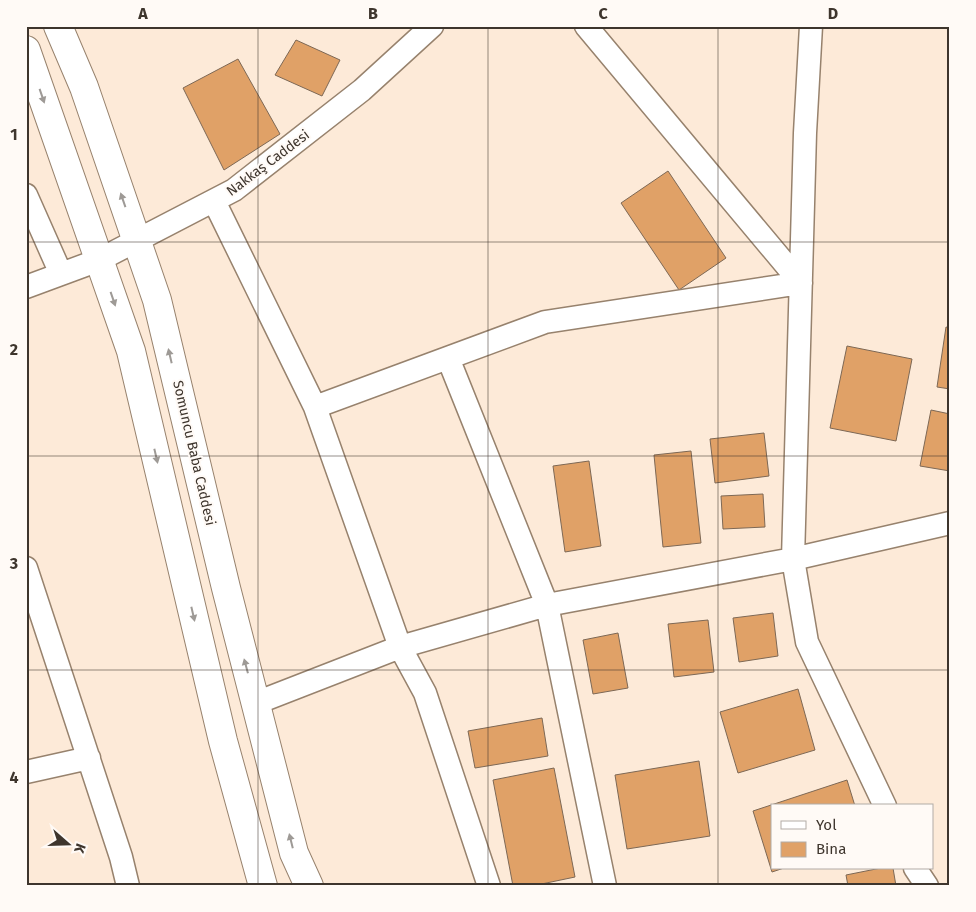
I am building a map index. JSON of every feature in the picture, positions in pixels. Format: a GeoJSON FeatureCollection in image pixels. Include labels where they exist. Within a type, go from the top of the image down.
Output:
{"type":"FeatureCollection","features":[{"type":"Feature","properties":{"kind":"main road","name":"Somuncu Baba Caddesi"},"geometry":{"type":"LineString","coordinates":[[58,26],[84,87],[157,300],[224,579],[294,853],[309,886]]}},
{"type":"Feature","properties":{"kind":"main road"},"geometry":{"type":"LineString","coordinates":[[26,50],[131,350],[223,741],[263,886]]}},
{"type":"Feature","properties":{"kind":"street","name":"Nakkaş Caddesi"},"geometry":{"type":"LineString","coordinates":[[26,288],[100,260],[234,190],[362,90],[432,26]]}},
{"type":"Feature","properties":{"kind":"street"},"geometry":{"type":"LineString","coordinates":[[586,26],[801,283]]}},
{"type":"Feature","properties":{"kind":"street"},"geometry":{"type":"LineString","coordinates":[[811,26],[805,133],[793,559],[807,642],[884,804]]}},
{"type":"Feature","properties":{"kind":"street"},"geometry":{"type":"LineString","coordinates":[[26,194],[61,274]]}},
{"type":"Feature","properties":{"kind":"street"},"geometry":{"type":"LineString","coordinates":[[214,201],[315,407],[400,647],[425,693],[489,886]]}},
{"type":"Feature","properties":{"kind":"street"},"geometry":{"type":"LineString","coordinates":[[315,407],[545,322],[801,283]]}},
{"type":"Feature","properties":{"kind":"street"},"geometry":{"type":"LineString","coordinates":[[448,358],[547,605],[606,886]]}},
{"type":"Feature","properties":{"kind":"street"},"geometry":{"type":"LineString","coordinates":[[256,703],[400,647],[547,605],[793,559],[950,523]]}},
{"type":"Feature","properties":{"kind":"street"},"geometry":{"type":"LineString","coordinates":[[26,568],[121,857],[128,886]]}},
{"type":"Feature","properties":{"kind":"street"},"geometry":{"type":"LineString","coordinates":[[26,772],[89,758]]}},
{"type":"Feature","properties":{"kind":"street"},"geometry":{"type":"LineString","coordinates":[[916,870],[927,886]]}},
{"type":"Feature","properties":{"kind":"building"},"geometry":{"type":"Polygon","coordinates":[[[296,40],[340,60],[322,96],[275,75],[296,40]]]}},
{"type":"Feature","properties":{"kind":"building"},"geometry":{"type":"Polygon","coordinates":[[[238,59],[280,134],[224,170],[183,88],[238,59]]]}},
{"type":"Feature","properties":{"kind":"building"},"geometry":{"type":"Polygon","coordinates":[[[668,171],[726,258],[679,290],[621,203],[668,171]]]}},
{"type":"Feature","properties":{"kind":"building"},"geometry":{"type":"Polygon","coordinates":[[[946,327],[950,328],[950,389],[937,387],[946,327]]]}},
{"type":"Feature","properties":{"kind":"building"},"geometry":{"type":"Polygon","coordinates":[[[847,346],[912,359],[896,441],[830,428],[847,346]]]}},
{"type":"Feature","properties":{"kind":"building"},"geometry":{"type":"Polygon","coordinates":[[[931,410],[950,414],[950,471],[920,466],[931,410]]]}},
{"type":"Feature","properties":{"kind":"building"},"geometry":{"type":"Polygon","coordinates":[[[764,433],[769,476],[715,483],[710,439],[764,433]]]}},
{"type":"Feature","properties":{"kind":"building"},"geometry":{"type":"Polygon","coordinates":[[[691,451],[701,543],[663,547],[654,455],[691,451]]]}},
{"type":"Feature","properties":{"kind":"building"},"geometry":{"type":"Polygon","coordinates":[[[589,461],[601,546],[565,552],[553,466],[589,461]]]}},
{"type":"Feature","properties":{"kind":"building"},"geometry":{"type":"Polygon","coordinates":[[[763,494],[765,527],[723,529],[721,496],[763,494]]]}},
{"type":"Feature","properties":{"kind":"building"},"geometry":{"type":"Polygon","coordinates":[[[773,613],[778,656],[739,662],[733,618],[773,613]]]}},
{"type":"Feature","properties":{"kind":"building"},"geometry":{"type":"Polygon","coordinates":[[[708,620],[714,672],[674,677],[668,624],[708,620]]]}},
{"type":"Feature","properties":{"kind":"building"},"geometry":{"type":"Polygon","coordinates":[[[618,633],[628,688],[593,694],[583,640],[618,633]]]}},
{"type":"Feature","properties":{"kind":"building"},"geometry":{"type":"Polygon","coordinates":[[[798,689],[815,750],[738,773],[720,712],[798,689]]]}},
{"type":"Feature","properties":{"kind":"building"},"geometry":{"type":"Polygon","coordinates":[[[542,718],[548,756],[475,768],[468,731],[542,718]]]}},
{"type":"Feature","properties":{"kind":"building"},"geometry":{"type":"Polygon","coordinates":[[[699,761],[710,836],[627,849],[615,775],[699,761]]]}},
{"type":"Feature","properties":{"kind":"building"},"geometry":{"type":"Polygon","coordinates":[[[554,768],[575,877],[532,886],[513,886],[493,780],[554,768]]]}},
{"type":"Feature","properties":{"kind":"building"},"geometry":{"type":"Polygon","coordinates":[[[847,780],[854,804],[774,804],[847,780]]]}},
{"type":"Feature","properties":{"kind":"building"},"geometry":{"type":"Polygon","coordinates":[[[771,805],[771,869],[753,811],[771,805]]]}},
{"type":"Feature","properties":{"kind":"building"},"geometry":{"type":"Polygon","coordinates":[[[871,870],[893,870],[896,886],[848,886],[846,875],[871,870]]]}}]}
